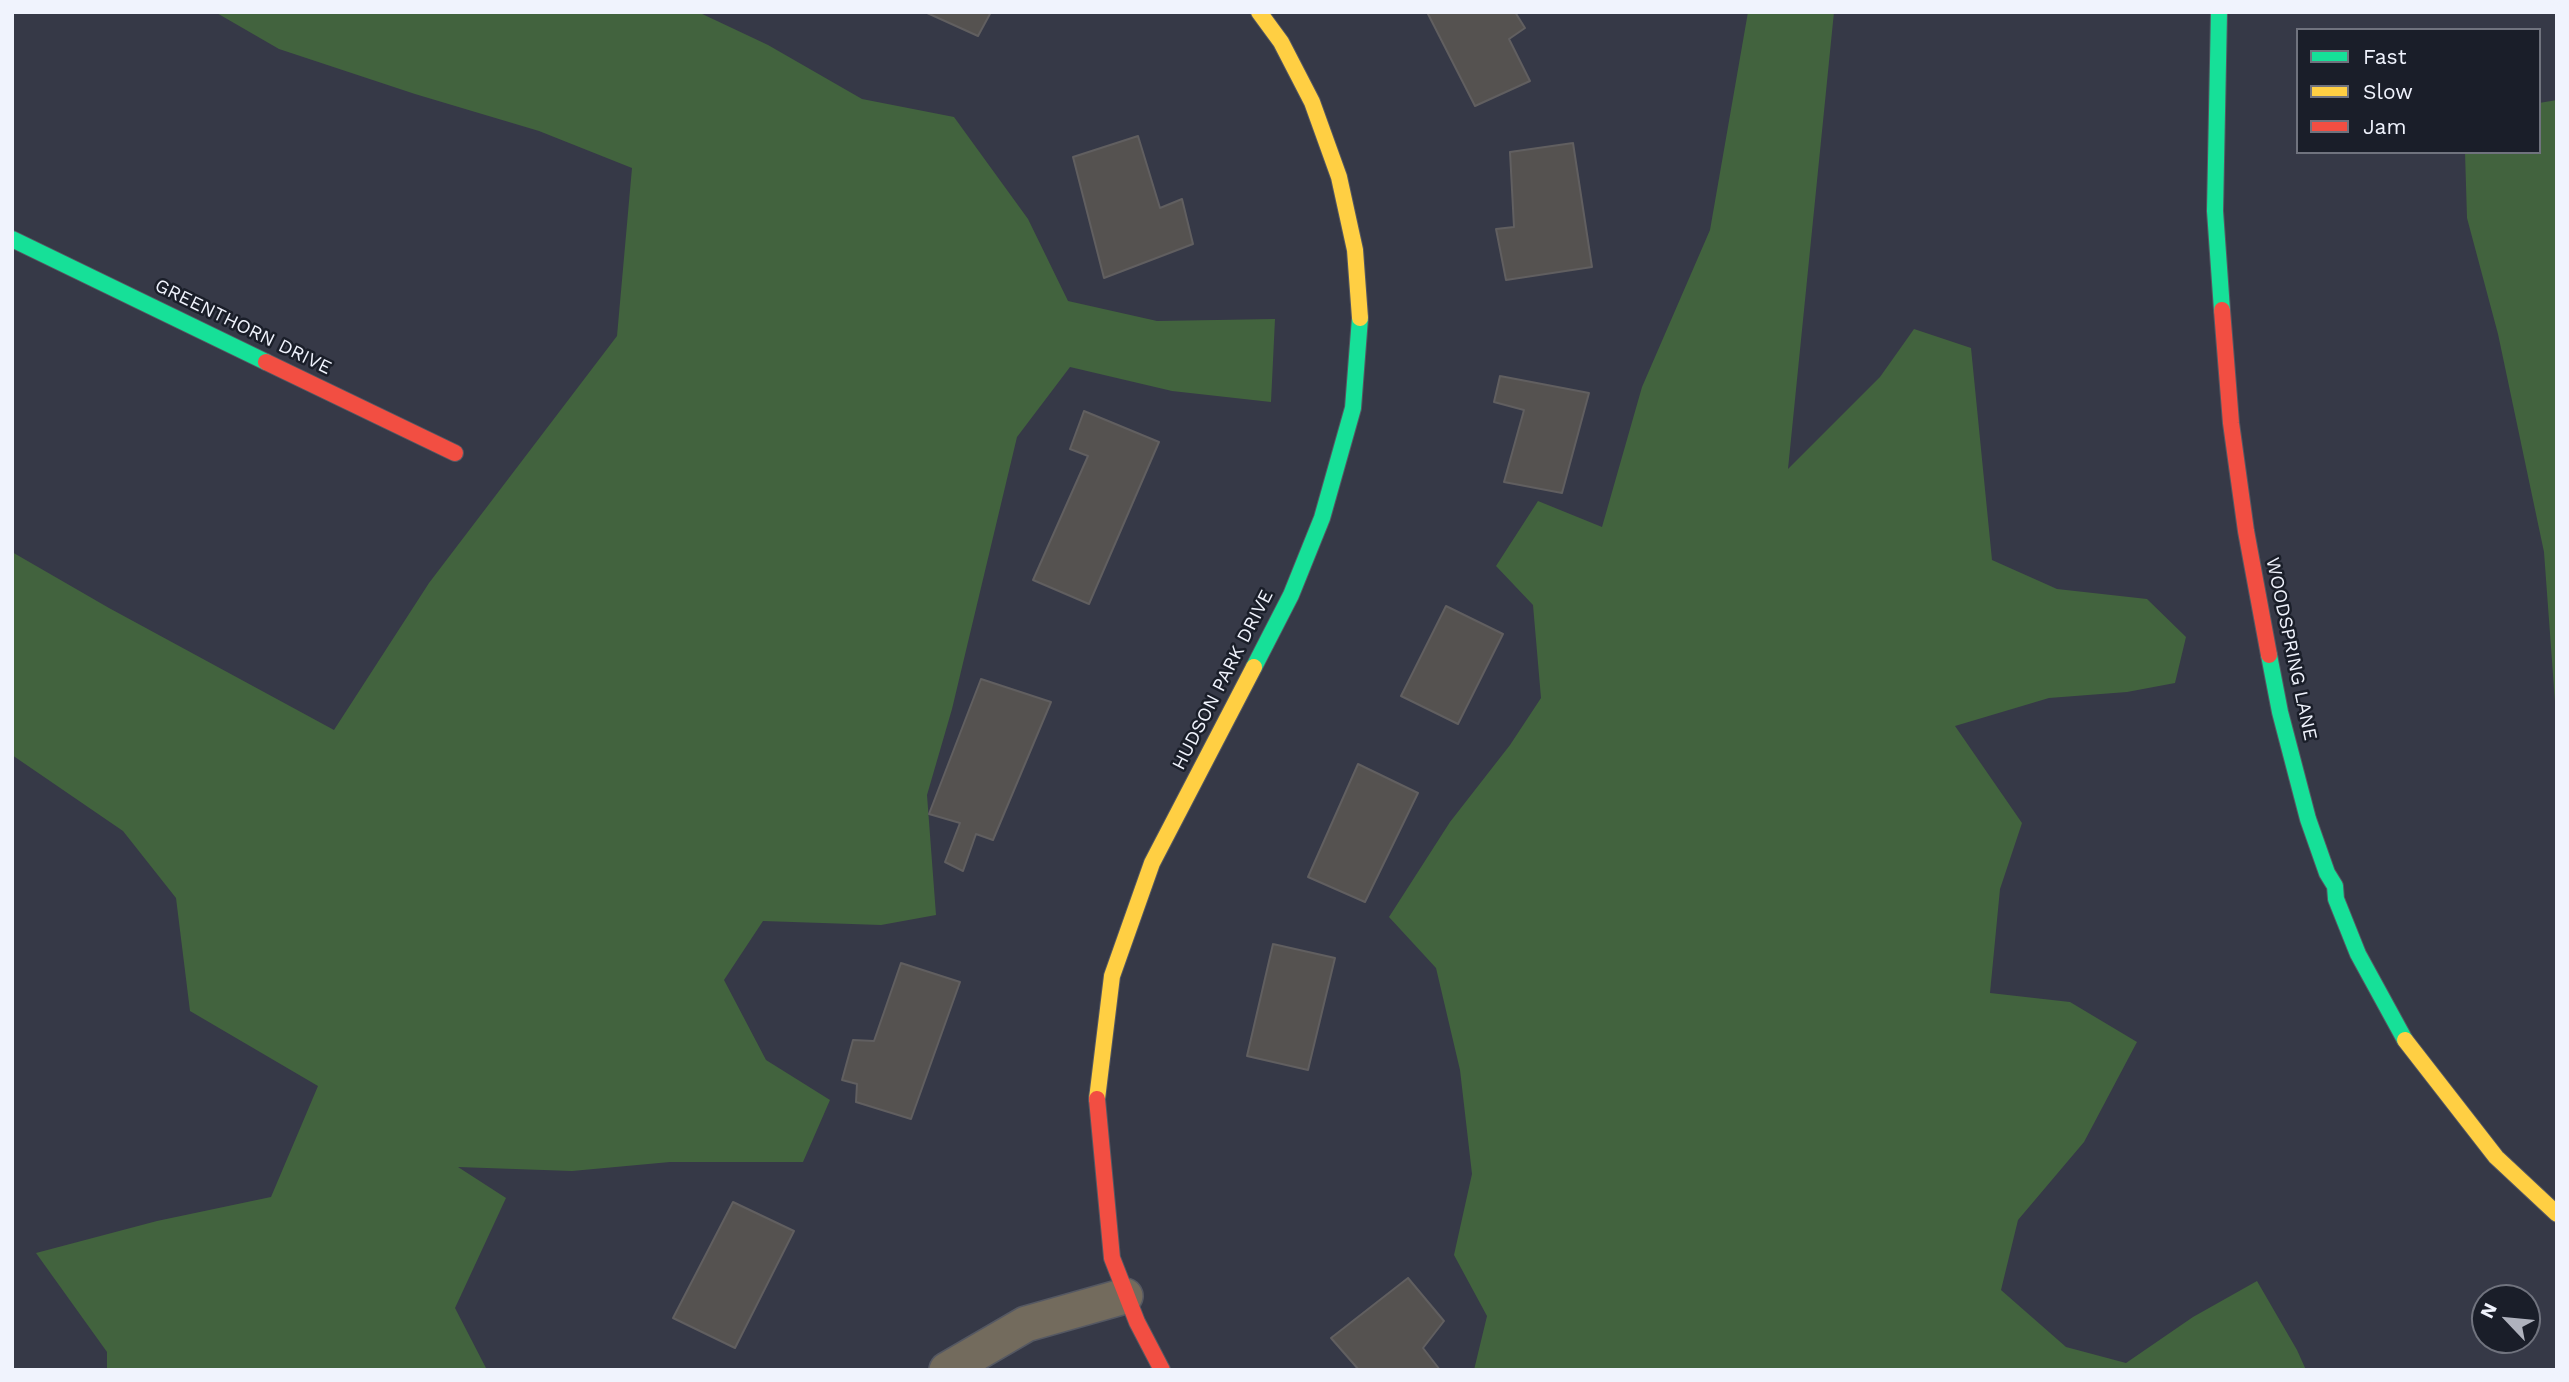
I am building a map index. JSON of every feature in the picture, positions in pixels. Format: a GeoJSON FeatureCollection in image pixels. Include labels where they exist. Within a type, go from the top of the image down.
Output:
{"type":"FeatureCollection","features":[{"type":"Feature","properties":{"kind":"street","name":"HUDSON PARK DRIVE"},"geometry":{"type":"LineString","coordinates":[[1162,1370],[1125,1296],[1112,1258],[1097,1095],[1112,976],[1153,863],[1291,595],[1322,518],[1353,408],[1360,313],[1355,250],[1339,177],[1312,102],[1281,42],[1259,12]]}},
{"type":"Feature","properties":{"kind":"street","name":"WOODSPRING LANE"},"geometry":{"type":"LineString","coordinates":[[2219,12],[2216,211],[2231,423],[2246,531],[2273,673],[2308,819],[2358,954],[2411,1050],[2496,1157],[2557,1214]]}},
{"type":"Feature","properties":{"kind":"street","name":"GREENTHORN DRIVE"},"geometry":{"type":"LineString","coordinates":[[12,239],[455,453]]}},
{"type":"Feature","properties":{"kind":"street"},"geometry":{"type":"LineString","coordinates":[[947,1370],[1026,1324],[1125,1296]]}},
{"type":"Feature","properties":{"kind":"green space"},"geometry":{"type":"Polygon","coordinates":[[[215,12],[698,12],[768,45],[862,99],[954,117],[1028,219],[1068,301],[1157,321],[1275,319],[1271,402],[1172,391],[1070,367],[1017,437],[952,709],[927,795],[936,915],[881,925],[763,921],[724,980],[766,1060],[830,1100],[803,1162],[670,1162],[572,1171],[458,1167],[506,1198],[455,1308],[487,1370],[107,1370],[107,1352],[36,1253],[157,1221],[271,1197],[318,1086],[190,1011],[176,898],[123,831],[12,755],[12,552],[334,730],[429,583],[617,336],[632,168],[539,131],[279,49],[215,12]]]}},
{"type":"Feature","properties":{"kind":"green space"},"geometry":{"type":"Polygon","coordinates":[[[1748,12],[1834,12],[1788,469],[1880,377],[1914,329],[1971,348],[1992,560],[2057,589],[2147,599],[2186,637],[2175,683],[2127,692],[2049,698],[1955,726],[2022,823],[2000,889],[1990,993],[2070,1002],[2137,1042],[2084,1142],[2018,1220],[2001,1290],[2066,1347],[2126,1363],[2193,1317],[2257,1281],[2306,1370],[1474,1370],[1487,1316],[1454,1255],[1472,1174],[1460,1070],[1436,968],[1389,917],[1450,822],[1510,745],[1541,698],[1533,605],[1496,566],[1538,501],[1602,527],[1642,387],[1710,230],[1748,12]]]}},
{"type":"Feature","properties":{"kind":"green space"},"geometry":{"type":"Polygon","coordinates":[[[2557,100],[2557,729],[2544,552],[2498,334],[2467,218],[2465,154],[2541,154],[2541,103],[2557,100]]]}},
{"type":"Feature","properties":{"kind":"building"},"geometry":{"type":"Polygon","coordinates":[[[925,12],[991,12],[978,36],[925,12]]]}},
{"type":"Feature","properties":{"kind":"building"},"geometry":{"type":"Polygon","coordinates":[[[1427,12],[1515,12],[1525,28],[1509,39],[1530,81],[1475,106],[1427,12]]]}},
{"type":"Feature","properties":{"kind":"building"},"geometry":{"type":"Polygon","coordinates":[[[1138,136],[1160,208],[1182,199],[1193,244],[1104,278],[1073,157],[1138,136]]]}},
{"type":"Feature","properties":{"kind":"building"},"geometry":{"type":"Polygon","coordinates":[[[1573,143],[1592,267],[1506,280],[1496,229],[1514,227],[1510,152],[1573,143]]]}},
{"type":"Feature","properties":{"kind":"building"},"geometry":{"type":"Polygon","coordinates":[[[1500,376],[1589,393],[1562,493],[1504,482],[1524,410],[1494,402],[1500,376]]]}},
{"type":"Feature","properties":{"kind":"building"},"geometry":{"type":"Polygon","coordinates":[[[1084,411],[1159,442],[1089,604],[1033,580],[1088,456],[1070,449],[1084,411]]]}},
{"type":"Feature","properties":{"kind":"building"},"geometry":{"type":"Polygon","coordinates":[[[1446,606],[1503,634],[1458,724],[1401,696],[1446,606]]]}},
{"type":"Feature","properties":{"kind":"building"},"geometry":{"type":"Polygon","coordinates":[[[981,679],[1051,702],[993,840],[976,834],[963,871],[945,862],[960,823],[929,814],[981,679]]]}},
{"type":"Feature","properties":{"kind":"building"},"geometry":{"type":"Polygon","coordinates":[[[1358,764],[1418,793],[1365,902],[1308,877],[1358,764]]]}},
{"type":"Feature","properties":{"kind":"building"},"geometry":{"type":"Polygon","coordinates":[[[1273,944],[1335,958],[1308,1070],[1247,1056],[1273,944]]]}},
{"type":"Feature","properties":{"kind":"building"},"geometry":{"type":"Polygon","coordinates":[[[901,963],[960,982],[911,1119],[856,1102],[857,1084],[842,1080],[853,1040],[874,1041],[901,963]]]}},
{"type":"Feature","properties":{"kind":"building"},"geometry":{"type":"Polygon","coordinates":[[[733,1202],[794,1231],[735,1348],[673,1318],[733,1202]]]}},
{"type":"Feature","properties":{"kind":"building"},"geometry":{"type":"Polygon","coordinates":[[[1408,1278],[1444,1321],[1423,1348],[1440,1370],[1359,1370],[1331,1338],[1408,1278]]]}},
{"type":"Feature","properties":{"kind":"traffic: fast"},"geometry":{"type":"LineString","coordinates":[[2219,12],[2215,211],[2222,310]]}},
{"type":"Feature","properties":{"kind":"traffic: fast"},"geometry":{"type":"LineString","coordinates":[[12,239],[266,362]]}},
{"type":"Feature","properties":{"kind":"traffic: fast"},"geometry":{"type":"LineString","coordinates":[[1254,667],[1291,595],[1322,518],[1353,408],[1360,318]]}},
{"type":"Feature","properties":{"kind":"traffic: fast"},"geometry":{"type":"LineString","coordinates":[[2269,655],[2280,712],[2308,819],[2327,873],[2335,886],[2336,899],[2358,954],[2405,1040]]}},
{"type":"Feature","properties":{"kind":"traffic: slow"},"geometry":{"type":"LineString","coordinates":[[1259,12],[1281,42],[1312,102],[1339,177],[1355,250],[1360,318]]}},
{"type":"Feature","properties":{"kind":"traffic: slow"},"geometry":{"type":"LineString","coordinates":[[1097,1099],[1112,976],[1152,863],[1254,667]]}},
{"type":"Feature","properties":{"kind":"traffic: slow"},"geometry":{"type":"LineString","coordinates":[[2405,1040],[2496,1157],[2557,1214]]}},
{"type":"Feature","properties":{"kind":"traffic: jam"},"geometry":{"type":"LineString","coordinates":[[2222,310],[2231,423],[2246,531],[2269,655]]}},
{"type":"Feature","properties":{"kind":"traffic: jam"},"geometry":{"type":"LineString","coordinates":[[266,362],[455,453]]}},
{"type":"Feature","properties":{"kind":"traffic: jam"},"geometry":{"type":"LineString","coordinates":[[1097,1099],[1112,1258],[1137,1322],[1162,1370]]}}]}
